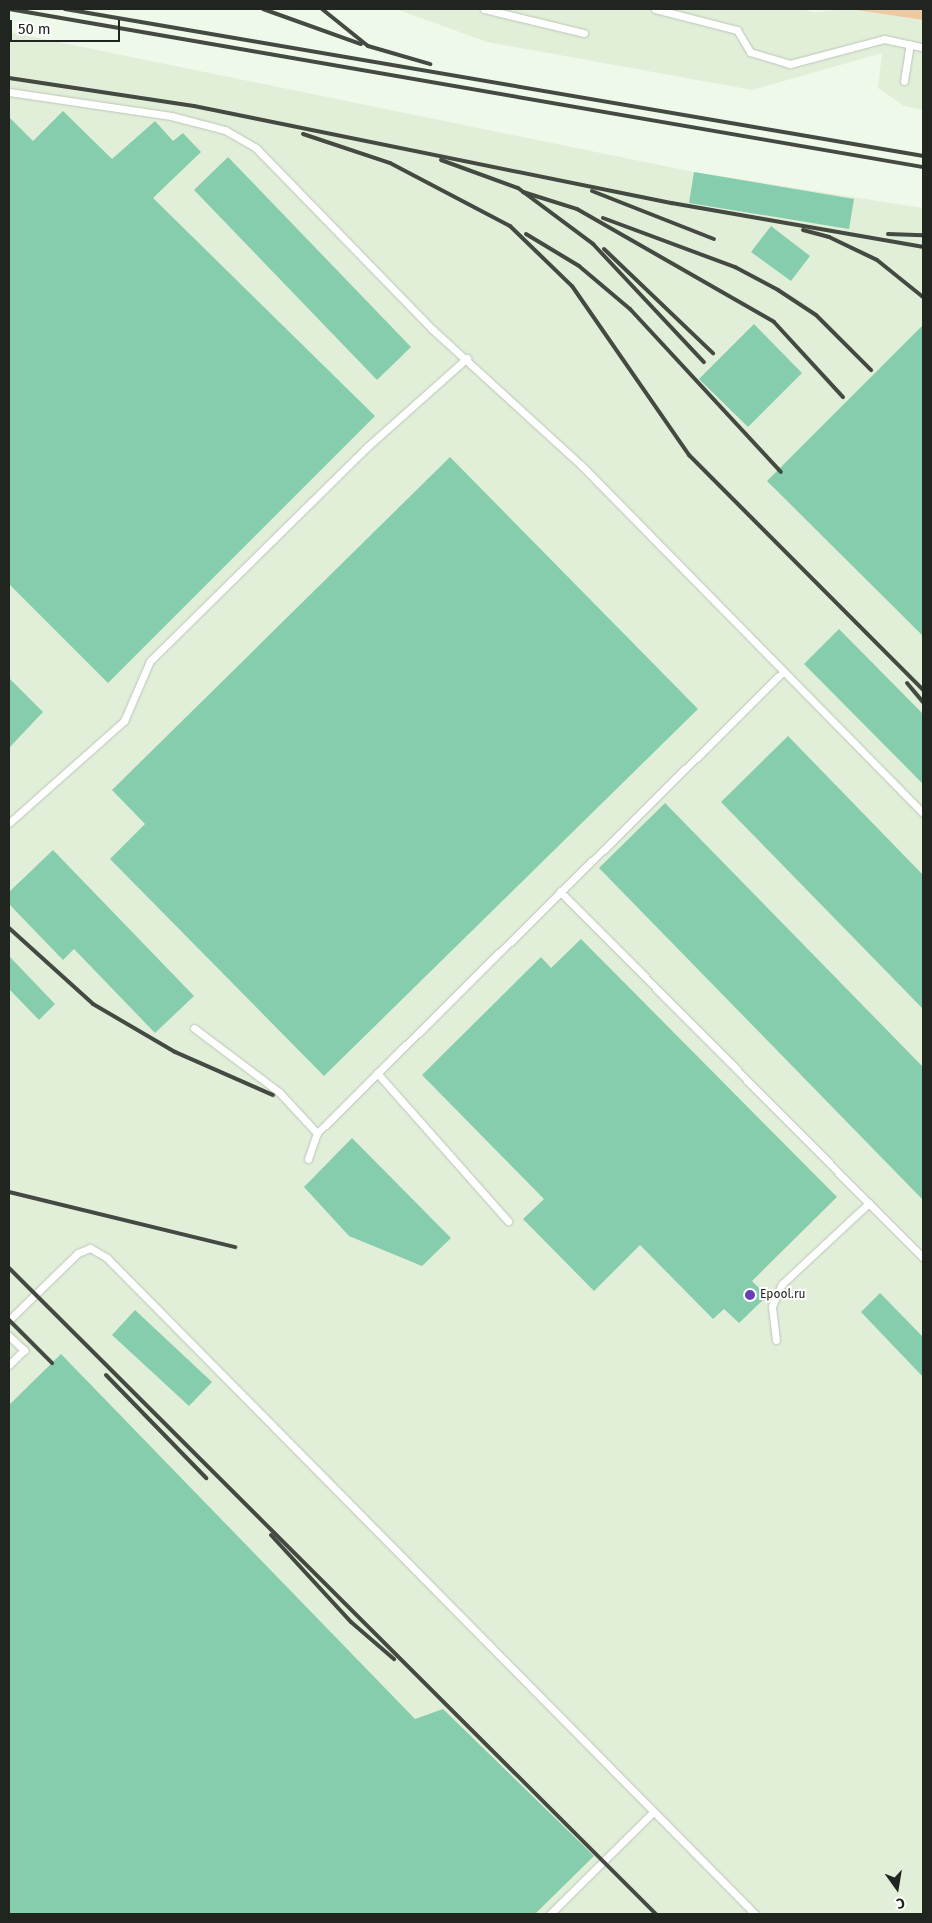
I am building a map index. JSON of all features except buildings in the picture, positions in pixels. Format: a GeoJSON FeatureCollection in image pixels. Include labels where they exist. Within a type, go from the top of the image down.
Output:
{"type":"FeatureCollection","features":[{"type":"Feature","properties":{"kind":"lane"},"geometry":{"type":"LineString","coordinates":[[484,9],[584,33]]}},
{"type":"Feature","properties":{"kind":"lane"},"geometry":{"type":"LineString","coordinates":[[655,9],[736,30],[750,52],[790,64],[884,39],[923,47]]}},
{"type":"Feature","properties":{"kind":"lane"},"geometry":{"type":"LineString","coordinates":[[904,81],[910,44]]}},
{"type":"Feature","properties":{"kind":"lane"},"geometry":{"type":"LineString","coordinates":[[9,92],[171,116],[233,134],[256,148],[432,329],[467,358],[582,466],[782,672],[923,813]]}},
{"type":"Feature","properties":{"kind":"lane"},"geometry":{"type":"LineString","coordinates":[[9,823],[124,721],[150,661],[367,447],[467,358]]}},
{"type":"Feature","properties":{"kind":"lane"},"geometry":{"type":"LineString","coordinates":[[308,1159],[316,1133],[782,672]]}},
{"type":"Feature","properties":{"kind":"lane"},"geometry":{"type":"LineString","coordinates":[[560,891],[923,1258]]}},
{"type":"Feature","properties":{"kind":"lane"},"geometry":{"type":"LineString","coordinates":[[194,1028],[279,1092],[316,1133]]}},
{"type":"Feature","properties":{"kind":"lane"},"geometry":{"type":"LineString","coordinates":[[377,1073],[508,1221]]}},
{"type":"Feature","properties":{"kind":"lane"},"geometry":{"type":"LineString","coordinates":[[776,1340],[772,1306],[782,1284],[869,1203]]}},
{"type":"Feature","properties":{"kind":"lane"},"geometry":{"type":"LineString","coordinates":[[9,1320],[78,1253],[90,1248],[106,1258],[652,1813],[755,1914]]}},
{"type":"Feature","properties":{"kind":"lane"},"geometry":{"type":"LineString","coordinates":[[9,1336],[24,1350],[9,1365]]}},
{"type":"Feature","properties":{"kind":"lane"},"geometry":{"type":"LineString","coordinates":[[550,1914],[652,1813]]}},
{"type":"Feature","properties":{"kind":"shaded area"},"geometry":{"type":"Polygon","coordinates":[[[396,9],[800,9],[815,12],[849,9],[923,20],[923,110],[904,106],[878,88],[882,53],[752,90],[487,42],[396,9]]]}},
{"type":"Feature","properties":{"kind":"shaded area"},"geometry":{"type":"Polygon","coordinates":[[[849,9],[923,9],[923,20],[849,9]]]}},
{"type":"Feature","properties":{"kind":"shaded area"},"geometry":{"type":"Polygon","coordinates":[[[9,32],[694,172],[923,208],[923,1914],[9,1914],[9,32]]]}},
{"type":"Feature","properties":{"kind":"railway"},"geometry":{"type":"LineString","coordinates":[[9,9],[923,167]]}},
{"type":"Feature","properties":{"kind":"railway"},"geometry":{"type":"LineString","coordinates":[[65,9],[923,156]]}},
{"type":"Feature","properties":{"kind":"railway"},"geometry":{"type":"LineString","coordinates":[[263,9],[361,44]]}},
{"type":"Feature","properties":{"kind":"railway"},"geometry":{"type":"LineString","coordinates":[[322,9],[368,46],[430,64]]}},
{"type":"Feature","properties":{"kind":"railway"},"geometry":{"type":"LineString","coordinates":[[9,78],[194,106],[672,203],[923,247]]}},
{"type":"Feature","properties":{"kind":"railway"},"geometry":{"type":"LineString","coordinates":[[303,134],[390,163],[510,226],[572,286],[689,455],[923,690]]}},
{"type":"Feature","properties":{"kind":"railway"},"geometry":{"type":"LineString","coordinates":[[441,160],[518,188],[593,244],[704,362]]}},
{"type":"Feature","properties":{"kind":"railway"},"geometry":{"type":"LineString","coordinates":[[592,191],[714,239]]}},
{"type":"Feature","properties":{"kind":"railway"},"geometry":{"type":"LineString","coordinates":[[523,192],[577,209],[774,322],[843,397]]}},
{"type":"Feature","properties":{"kind":"railway"},"geometry":{"type":"LineString","coordinates":[[603,218],[735,267],[778,290],[816,315],[871,370]]}},
{"type":"Feature","properties":{"kind":"railway"},"geometry":{"type":"LineString","coordinates":[[803,230],[829,237],[877,260],[923,297]]}},
{"type":"Feature","properties":{"kind":"railway"},"geometry":{"type":"LineString","coordinates":[[526,234],[579,266],[630,309],[781,472]]}},
{"type":"Feature","properties":{"kind":"railway"},"geometry":{"type":"LineString","coordinates":[[888,234],[923,235]]}},
{"type":"Feature","properties":{"kind":"railway"},"geometry":{"type":"LineString","coordinates":[[604,249],[713,353]]}},
{"type":"Feature","properties":{"kind":"railway"},"geometry":{"type":"LineString","coordinates":[[907,683],[923,702]]}},
{"type":"Feature","properties":{"kind":"railway"},"geometry":{"type":"LineString","coordinates":[[9,928],[93,1004],[175,1052],[273,1095]]}},
{"type":"Feature","properties":{"kind":"railway"},"geometry":{"type":"LineString","coordinates":[[9,1192],[235,1247]]}},
{"type":"Feature","properties":{"kind":"railway"},"geometry":{"type":"LineString","coordinates":[[9,1268],[656,1914]]}},
{"type":"Feature","properties":{"kind":"railway"},"geometry":{"type":"LineString","coordinates":[[9,1320],[52,1363]]}},
{"type":"Feature","properties":{"kind":"railway"},"geometry":{"type":"LineString","coordinates":[[106,1375],[206,1478]]}},
{"type":"Feature","properties":{"kind":"railway"},"geometry":{"type":"LineString","coordinates":[[271,1535],[351,1622],[394,1659]]}},
{"type":"Feature","properties":{"kind":"place","name":"Epool.ru"},"geometry":{"type":"Point","coordinates":[750,1295]}}]}
